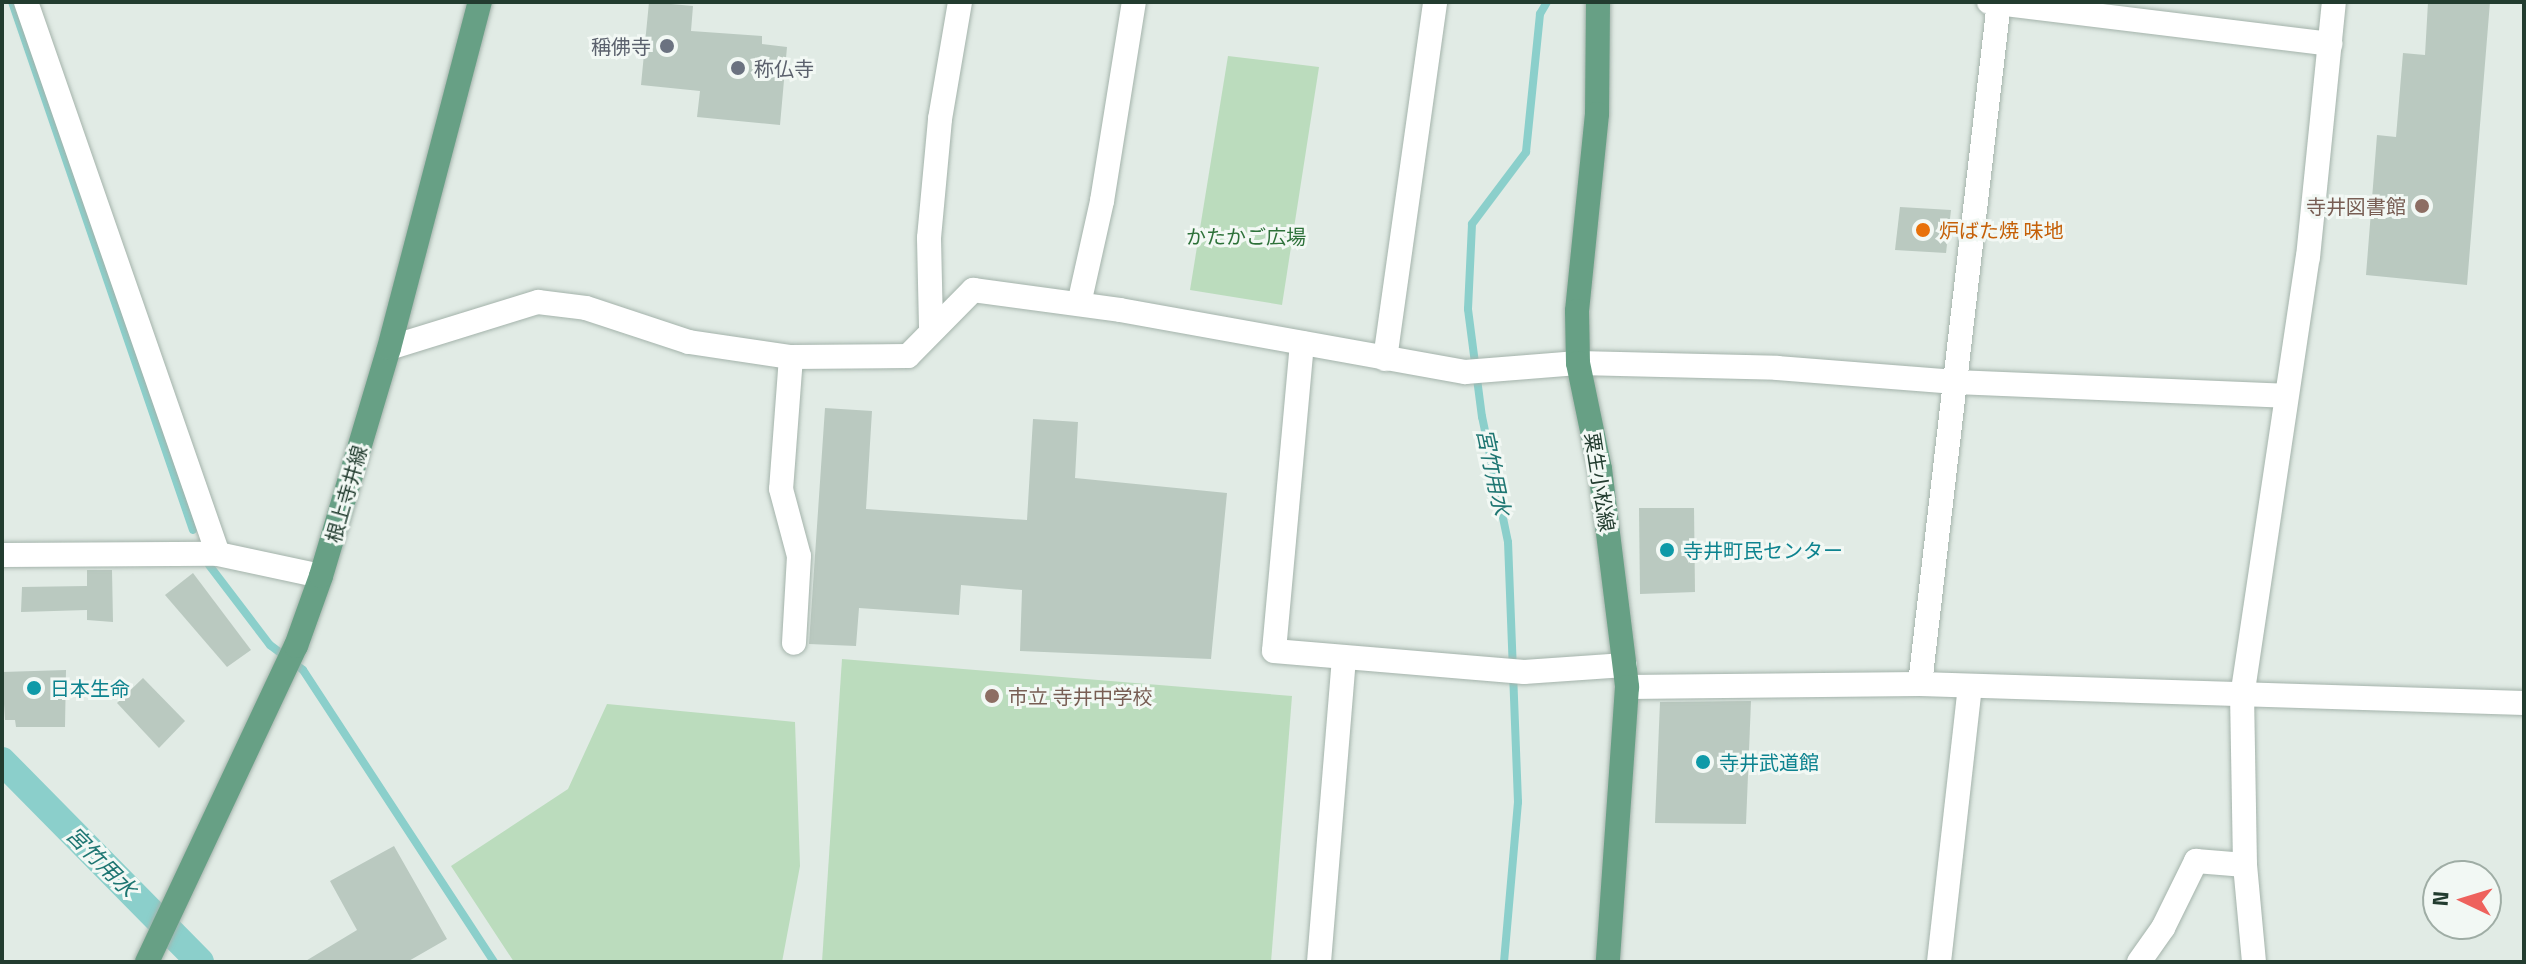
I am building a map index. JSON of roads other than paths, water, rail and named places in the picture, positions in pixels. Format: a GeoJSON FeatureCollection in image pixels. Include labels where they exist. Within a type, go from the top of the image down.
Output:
{"type":"FeatureCollection","features":[{"type":"Feature","properties":{"kind":"main road","name":"根上寺井線"},"geometry":{"type":"LineString","coordinates":[[151,952],[296,646],[321,576],[389,348],[480,2]]}},
{"type":"Feature","properties":{"kind":"main road","name":"粟生小松線"},"geometry":{"type":"LineString","coordinates":[[1598,2],[1597,114],[1577,311],[1578,363],[1600,469],[1626,676],[1608,962]]}},
{"type":"Feature","properties":{"kind":"street"},"geometry":{"type":"LineString","coordinates":[[26,2],[218,554]]}},
{"type":"Feature","properties":{"kind":"street"},"geometry":{"type":"LineString","coordinates":[[931,327],[929,238],[940,119],[960,2]]}},
{"type":"Feature","properties":{"kind":"street"},"geometry":{"type":"LineString","coordinates":[[1079,304],[1102,201],[1134,2]]}},
{"type":"Feature","properties":{"kind":"street"},"geometry":{"type":"LineString","coordinates":[[1385,359],[1435,2]]}},
{"type":"Feature","properties":{"kind":"street"},"geometry":{"type":"LineString","coordinates":[[1920,684],[1996,2],[2330,44]]}},
{"type":"Feature","properties":{"kind":"street"},"geometry":{"type":"LineString","coordinates":[[2254,962],[2245,865],[2242,697],[2308,257],[2334,2]]}},
{"type":"Feature","properties":{"kind":"street"},"geometry":{"type":"LineString","coordinates":[[389,348],[538,302],[586,308],[689,342],[791,357],[908,356],[931,327],[973,290],[1079,304],[1385,359],[1477,371],[1578,363],[1777,368],[1955,382],[2285,396]]}},
{"type":"Feature","properties":{"kind":"street"},"geometry":{"type":"LineString","coordinates":[[1302,343],[1274,651],[1344,661],[1524,672],[2242,697],[2524,703]]}},
{"type":"Feature","properties":{"kind":"street"},"geometry":{"type":"LineString","coordinates":[[791,357],[781,489],[799,556],[794,643]]}},
{"type":"Feature","properties":{"kind":"street"},"geometry":{"type":"LineString","coordinates":[[2,555],[218,554],[321,576]]}},
{"type":"Feature","properties":{"kind":"street"},"geometry":{"type":"LineString","coordinates":[[1319,962],[1344,661]]}},
{"type":"Feature","properties":{"kind":"street"},"geometry":{"type":"LineString","coordinates":[[1939,962],[1970,687]]}},
{"type":"Feature","properties":{"kind":"street"},"geometry":{"type":"LineString","coordinates":[[2139,962],[2163,928],[2196,861],[2245,865]]}},
{"type":"Feature","properties":{"kind":"waterway"},"geometry":{"type":"LineString","coordinates":[[12,2],[193,530]]}},
{"type":"Feature","properties":{"kind":"waterway","name":"宮竹用水"},"geometry":{"type":"LineString","coordinates":[[1504,962],[1518,802],[1508,542],[1482,417],[1468,309],[1472,224],[1526,152],[1540,14],[1547,2]]}},
{"type":"Feature","properties":{"kind":"waterway"},"geometry":{"type":"LineString","coordinates":[[209,565],[270,645],[303,670],[494,962]]}},
{"type":"Feature","properties":{"kind":"waterway","name":"宮竹用水"},"geometry":{"type":"LineString","coordinates":[[2,761],[200,962]]}},
{"type":"Feature","properties":{"kind":"place","name":"稱佛寺"},"geometry":{"type":"Point","coordinates":[667,46]}},
{"type":"Feature","properties":{"kind":"place","name":"称仏寺"},"geometry":{"type":"Point","coordinates":[738,68]}},
{"type":"Feature","properties":{"kind":"place","name":"寺井図書館"},"geometry":{"type":"Point","coordinates":[2422,206]}},
{"type":"Feature","properties":{"kind":"place","name":"炉ばた焼 味地"},"geometry":{"type":"Point","coordinates":[1923,230]}},
{"type":"Feature","properties":{"kind":"place","name":"寺井町民センター"},"geometry":{"type":"Point","coordinates":[1667,550]}},
{"type":"Feature","properties":{"kind":"place","name":"日本生命"},"geometry":{"type":"Point","coordinates":[34,688]}},
{"type":"Feature","properties":{"kind":"place","name":"市立 寺井中学校"},"geometry":{"type":"Point","coordinates":[992,696]}},
{"type":"Feature","properties":{"kind":"place","name":"寺井武道館"},"geometry":{"type":"Point","coordinates":[1703,762]}},
{"type":"Feature","properties":{"kind":"park label","name":"かたかご広場"},"geometry":{"type":"Point","coordinates":[1246,236]}}]}
